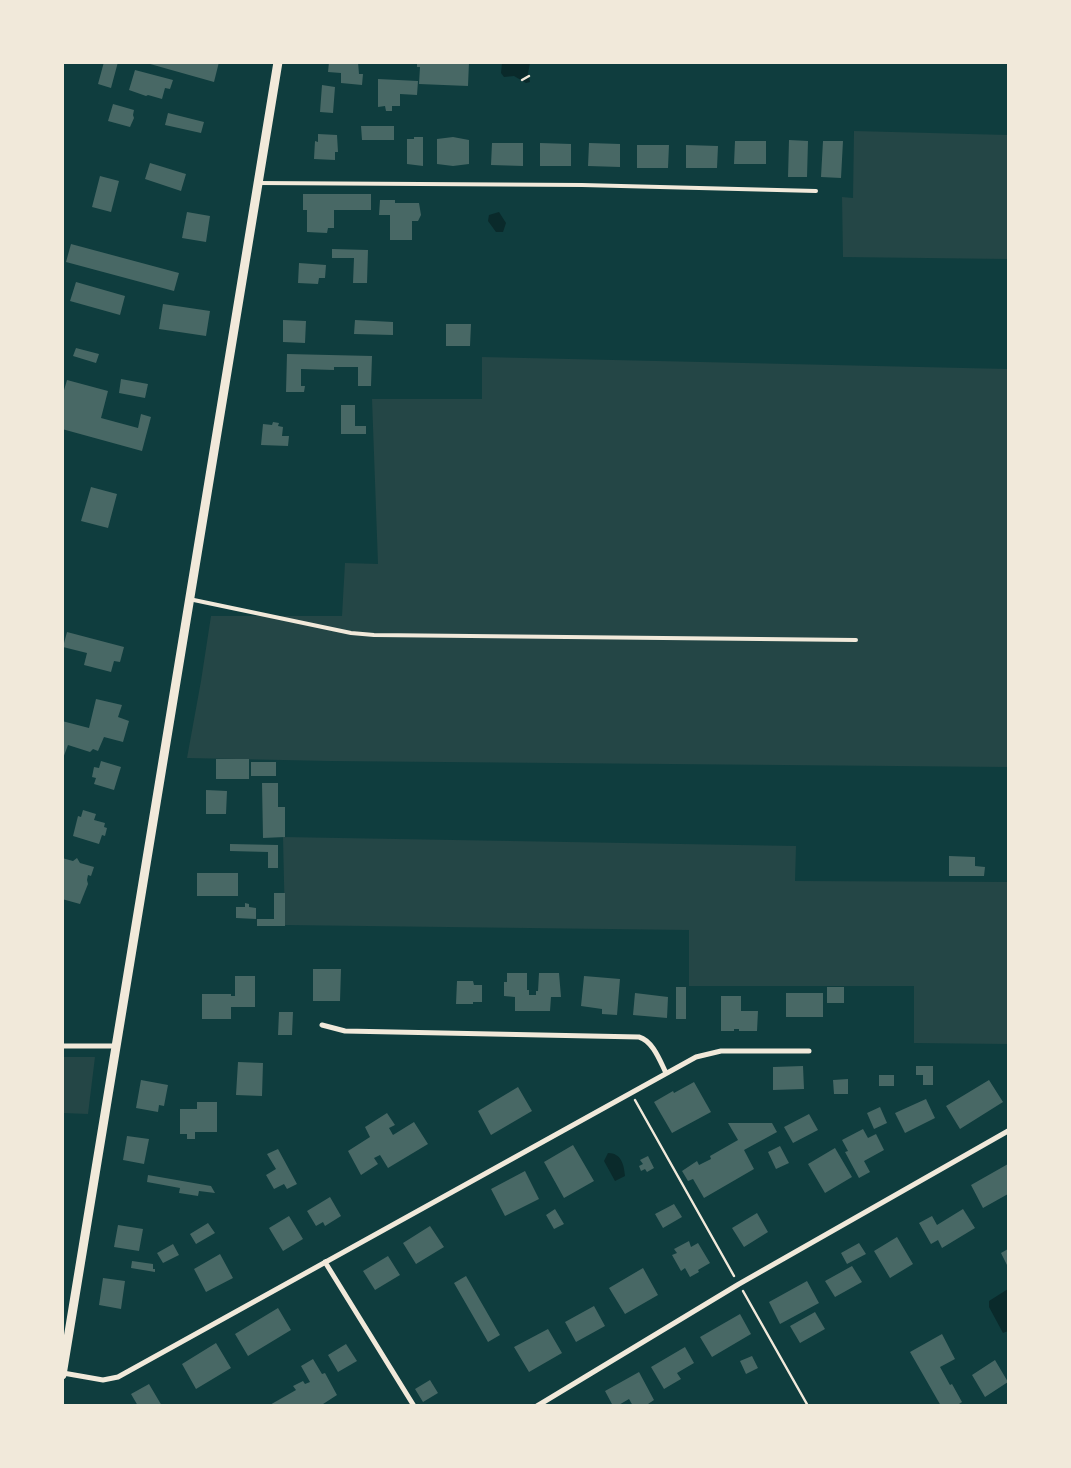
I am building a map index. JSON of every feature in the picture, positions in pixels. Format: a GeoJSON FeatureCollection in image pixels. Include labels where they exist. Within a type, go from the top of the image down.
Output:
{"type":"FeatureCollection","features":[{"type":"Feature","properties":{"kind":"street"},"geometry":{"type":"LineString","coordinates":[[278,62],[63,1374],[103,1380],[114,1379],[696,1057],[721,1051],[809,1051]]}},
{"type":"Feature","properties":{"kind":"street"},"geometry":{"type":"LineString","coordinates":[[322,1026],[345,1031],[639,1037],[649,1042],[666,1073]]}},
{"type":"Feature","properties":{"kind":"street"},"geometry":{"type":"LineString","coordinates":[[62,1046],[116,1046]]}},
{"type":"Feature","properties":{"kind":"street"},"geometry":{"type":"LineString","coordinates":[[537,1406],[739,1284],[1008,1131]]}},
{"type":"Feature","properties":{"kind":"street"},"geometry":{"type":"LineString","coordinates":[[325,1262],[414,1406]]}},
{"type":"Feature","properties":{"kind":"lane"},"geometry":{"type":"LineString","coordinates":[[258,183],[816,190]]}},
{"type":"Feature","properties":{"kind":"lane"},"geometry":{"type":"LineString","coordinates":[[189,599],[351,633],[374,635],[856,640]]}},
{"type":"Feature","properties":{"kind":"path"},"geometry":{"type":"LineString","coordinates":[[522,80],[529,76]]}},
{"type":"Feature","properties":{"kind":"path"},"geometry":{"type":"LineString","coordinates":[[631,1093],[808,1406]]}},
{"type":"Feature","properties":{"kind":"shaded area"},"geometry":{"type":"Polygon","coordinates":[[[502,63],[530,63],[528,73],[530,82],[526,83],[514,76],[504,77],[501,73],[502,63]]]}},
{"type":"Feature","properties":{"kind":"shaded area"},"geometry":{"type":"Polygon","coordinates":[[[854,131],[1008,135],[1008,259],[843,257],[842,197],[853,198],[854,131]]]}},
{"type":"Feature","properties":{"kind":"shaded area"},"geometry":{"type":"Polygon","coordinates":[[[499,212],[506,223],[503,232],[496,232],[488,221],[489,215],[499,212]]]}},
{"type":"Feature","properties":{"kind":"shaded area"},"geometry":{"type":"Polygon","coordinates":[[[482,357],[1008,369],[1008,767],[187,758],[211,616],[342,616],[345,563],[378,564],[372,399],[482,399],[482,357]]]}},
{"type":"Feature","properties":{"kind":"shaded area"},"geometry":{"type":"Polygon","coordinates":[[[283,837],[796,846],[795,881],[1008,882],[1008,1044],[914,1043],[914,986],[689,986],[689,930],[285,925],[283,837]]]}},
{"type":"Feature","properties":{"kind":"shaded area"},"geometry":{"type":"Polygon","coordinates":[[[62,1057],[95,1057],[88,1114],[63,1113],[62,1057]]]}},
{"type":"Feature","properties":{"kind":"shaded area"},"geometry":{"type":"Polygon","coordinates":[[[608,1153],[619,1157],[624,1167],[625,1176],[615,1181],[604,1161],[608,1153]]]}},
{"type":"Feature","properties":{"kind":"shaded area"},"geometry":{"type":"Polygon","coordinates":[[[1008,1289],[1008,1331],[1003,1333],[989,1307],[989,1301],[1008,1289]]]}},
{"type":"Feature","properties":{"kind":"building"},"geometry":{"type":"Polygon","coordinates":[[[104,62],[118,62],[111,88],[98,84],[104,62]]]}},
{"type":"Feature","properties":{"kind":"building"},"geometry":{"type":"Polygon","coordinates":[[[143,62],[219,62],[214,82],[143,62]]]}},
{"type":"Feature","properties":{"kind":"building"},"geometry":{"type":"Polygon","coordinates":[[[329,62],[358,62],[359,74],[363,74],[362,85],[341,83],[341,73],[328,72],[329,62]]]}},
{"type":"Feature","properties":{"kind":"building"},"geometry":{"type":"Polygon","coordinates":[[[417,62],[469,62],[468,86],[419,84],[420,67],[417,67],[417,62]]]}},
{"type":"Feature","properties":{"kind":"building"},"geometry":{"type":"Polygon","coordinates":[[[135,70],[173,80],[170,89],[165,88],[162,99],[129,90],[135,70]]]}},
{"type":"Feature","properties":{"kind":"building"},"geometry":{"type":"Polygon","coordinates":[[[378,79],[418,81],[417,95],[400,94],[400,106],[392,106],[392,111],[386,111],[385,106],[378,107],[378,79]]]}},
{"type":"Feature","properties":{"kind":"building"},"geometry":{"type":"Polygon","coordinates":[[[322,85],[335,87],[333,113],[320,112],[322,85]]]}},
{"type":"Feature","properties":{"kind":"building"},"geometry":{"type":"Polygon","coordinates":[[[113,104],[134,110],[134,118],[130,127],[108,121],[113,104]]]}},
{"type":"Feature","properties":{"kind":"building"},"geometry":{"type":"Polygon","coordinates":[[[168,113],[204,122],[201,133],[165,125],[168,113]]]}},
{"type":"Feature","properties":{"kind":"building"},"geometry":{"type":"Polygon","coordinates":[[[361,126],[394,126],[394,140],[362,140],[361,126]]]}},
{"type":"Feature","properties":{"kind":"building"},"geometry":{"type":"Polygon","coordinates":[[[318,134],[337,135],[338,152],[335,152],[335,160],[314,159],[315,141],[318,142],[318,134]]]}},
{"type":"Feature","properties":{"kind":"building"},"geometry":{"type":"Polygon","coordinates":[[[414,137],[423,137],[423,166],[407,164],[407,139],[414,139],[414,137]]]}},
{"type":"Feature","properties":{"kind":"building"},"geometry":{"type":"Polygon","coordinates":[[[453,137],[469,140],[469,164],[453,166],[437,164],[437,139],[453,137]]]}},
{"type":"Feature","properties":{"kind":"building"},"geometry":{"type":"Polygon","coordinates":[[[789,140],[808,141],[807,177],[788,177],[789,140]]]}},
{"type":"Feature","properties":{"kind":"building"},"geometry":{"type":"Polygon","coordinates":[[[735,141],[766,141],[766,164],[734,164],[735,141]]]}},
{"type":"Feature","properties":{"kind":"building"},"geometry":{"type":"Polygon","coordinates":[[[823,141],[843,141],[841,178],[821,177],[823,141]]]}},
{"type":"Feature","properties":{"kind":"building"},"geometry":{"type":"Polygon","coordinates":[[[492,143],[523,143],[523,166],[491,165],[492,143]]]}},
{"type":"Feature","properties":{"kind":"building"},"geometry":{"type":"Polygon","coordinates":[[[540,143],[571,144],[571,166],[540,166],[540,143]]]}},
{"type":"Feature","properties":{"kind":"building"},"geometry":{"type":"Polygon","coordinates":[[[589,143],[620,144],[620,167],[588,166],[589,143]]]}},
{"type":"Feature","properties":{"kind":"building"},"geometry":{"type":"Polygon","coordinates":[[[637,145],[669,145],[668,168],[637,168],[637,145]]]}},
{"type":"Feature","properties":{"kind":"building"},"geometry":{"type":"Polygon","coordinates":[[[686,145],[718,146],[717,168],[686,168],[686,145]]]}},
{"type":"Feature","properties":{"kind":"building"},"geometry":{"type":"Polygon","coordinates":[[[150,163],[186,174],[181,191],[145,179],[150,163]]]}},
{"type":"Feature","properties":{"kind":"building"},"geometry":{"type":"Polygon","coordinates":[[[100,176],[119,181],[111,212],[92,207],[100,176]]]}},
{"type":"Feature","properties":{"kind":"building"},"geometry":{"type":"Polygon","coordinates":[[[303,194],[371,194],[371,210],[334,210],[334,228],[328,228],[327,233],[307,232],[307,210],[303,210],[303,194]]]}},
{"type":"Feature","properties":{"kind":"building"},"geometry":{"type":"Polygon","coordinates":[[[380,200],[395,200],[395,203],[419,203],[421,215],[418,221],[412,221],[412,240],[390,240],[390,215],[379,215],[380,200]]]}},
{"type":"Feature","properties":{"kind":"building"},"geometry":{"type":"Polygon","coordinates":[[[187,212],[210,216],[206,242],[182,238],[187,212]]]}},
{"type":"Feature","properties":{"kind":"building"},"geometry":{"type":"Polygon","coordinates":[[[71,244],[179,273],[174,291],[66,262],[71,244]]]}},
{"type":"Feature","properties":{"kind":"building"},"geometry":{"type":"Polygon","coordinates":[[[332,249],[368,250],[367,283],[353,283],[354,258],[332,258],[332,249]]]}},
{"type":"Feature","properties":{"kind":"building"},"geometry":{"type":"Polygon","coordinates":[[[299,263],[326,265],[325,278],[319,278],[318,284],[298,283],[299,263]]]}},
{"type":"Feature","properties":{"kind":"building"},"geometry":{"type":"Polygon","coordinates":[[[76,282],[125,296],[120,315],[70,301],[76,282]]]}},
{"type":"Feature","properties":{"kind":"building"},"geometry":{"type":"Polygon","coordinates":[[[163,304],[210,311],[206,336],[159,329],[163,304]]]}},
{"type":"Feature","properties":{"kind":"building"},"geometry":{"type":"Polygon","coordinates":[[[283,320],[306,321],[305,343],[283,342],[283,320]]]}},
{"type":"Feature","properties":{"kind":"building"},"geometry":{"type":"Polygon","coordinates":[[[355,320],[393,322],[393,335],[354,334],[355,320]]]}},
{"type":"Feature","properties":{"kind":"building"},"geometry":{"type":"Polygon","coordinates":[[[446,324],[471,324],[470,346],[446,346],[446,324]]]}},
{"type":"Feature","properties":{"kind":"building"},"geometry":{"type":"Polygon","coordinates":[[[76,348],[99,354],[96,363],[73,356],[76,348]]]}},
{"type":"Feature","properties":{"kind":"building"},"geometry":{"type":"Polygon","coordinates":[[[287,354],[372,356],[371,386],[358,386],[358,367],[334,367],[334,370],[301,369],[301,386],[305,386],[304,392],[286,392],[287,354]]]}},
{"type":"Feature","properties":{"kind":"building"},"geometry":{"type":"Polygon","coordinates":[[[121,379],[148,384],[145,398],[119,393],[121,379]]]}},
{"type":"Feature","properties":{"kind":"building"},"geometry":{"type":"Polygon","coordinates":[[[67,380],[108,391],[101,418],[138,428],[141,414],[151,417],[142,451],[62,429],[62,397],[67,380]]]}},
{"type":"Feature","properties":{"kind":"building"},"geometry":{"type":"Polygon","coordinates":[[[341,405],[355,405],[355,426],[366,426],[366,434],[341,434],[341,405]]]}},
{"type":"Feature","properties":{"kind":"building"},"geometry":{"type":"Polygon","coordinates":[[[273,422],[279,423],[278,426],[283,427],[282,436],[289,436],[288,446],[261,445],[263,424],[272,425],[273,422]]]}},
{"type":"Feature","properties":{"kind":"building"},"geometry":{"type":"Polygon","coordinates":[[[91,487],[117,494],[108,528],[81,521],[91,487]]]}},
{"type":"Feature","properties":{"kind":"building"},"geometry":{"type":"Polygon","coordinates":[[[67,632],[124,647],[120,662],[114,661],[111,672],[84,665],[87,653],[63,647],[67,632]]]}},
{"type":"Feature","properties":{"kind":"building"},"geometry":{"type":"Polygon","coordinates":[[[96,699],[122,705],[118,717],[129,721],[123,742],[104,737],[98,751],[93,749],[90,752],[68,745],[62,761],[62,721],[89,728],[96,699]]]}},
{"type":"Feature","properties":{"kind":"building"},"geometry":{"type":"Polygon","coordinates":[[[216,759],[249,759],[249,779],[216,779],[216,759]]]}},
{"type":"Feature","properties":{"kind":"building"},"geometry":{"type":"Polygon","coordinates":[[[101,761],[121,767],[114,790],[94,784],[96,778],[92,777],[94,767],[99,768],[101,761]]]}},
{"type":"Feature","properties":{"kind":"building"},"geometry":{"type":"Polygon","coordinates":[[[251,762],[276,762],[276,776],[251,776],[251,762]]]}},
{"type":"Feature","properties":{"kind":"building"},"geometry":{"type":"Polygon","coordinates":[[[262,783],[278,783],[278,807],[285,807],[285,837],[263,838],[262,783]]]}},
{"type":"Feature","properties":{"kind":"building"},"geometry":{"type":"Polygon","coordinates":[[[206,790],[227,791],[226,814],[206,814],[206,790]]]}},
{"type":"Feature","properties":{"kind":"building"},"geometry":{"type":"Polygon","coordinates":[[[83,810],[96,814],[94,820],[105,823],[104,827],[107,828],[105,836],[102,835],[99,844],[73,836],[78,816],[81,817],[83,810]]]}},
{"type":"Feature","properties":{"kind":"building"},"geometry":{"type":"Polygon","coordinates":[[[230,844],[278,845],[278,868],[268,868],[268,852],[230,851],[230,844]]]}},
{"type":"Feature","properties":{"kind":"building"},"geometry":{"type":"Polygon","coordinates":[[[949,856],[975,857],[975,866],[985,867],[984,876],[949,876],[949,856]]]}},
{"type":"Feature","properties":{"kind":"building"},"geometry":{"type":"Polygon","coordinates":[[[62,858],[73,861],[77,858],[80,863],[94,867],[91,876],[88,875],[88,884],[80,904],[62,899],[62,858]]]}},
{"type":"Feature","properties":{"kind":"building"},"geometry":{"type":"Polygon","coordinates":[[[197,873],[238,873],[238,896],[197,896],[197,873]]]}},
{"type":"Feature","properties":{"kind":"building"},"geometry":{"type":"Polygon","coordinates":[[[274,893],[285,893],[285,926],[257,926],[257,919],[274,919],[274,893]]]}},
{"type":"Feature","properties":{"kind":"building"},"geometry":{"type":"Polygon","coordinates":[[[245,903],[249,904],[249,907],[256,908],[256,919],[236,918],[236,907],[245,907],[245,903]]]}},
{"type":"Feature","properties":{"kind":"building"},"geometry":{"type":"Polygon","coordinates":[[[313,969],[341,969],[340,1001],[313,1001],[313,969]]]}},
{"type":"Feature","properties":{"kind":"building"},"geometry":{"type":"Polygon","coordinates":[[[507,973],[527,973],[527,990],[529,990],[529,995],[536,995],[539,973],[559,973],[561,997],[551,997],[550,1011],[515,1011],[515,997],[504,996],[504,982],[507,982],[507,973]]]}},
{"type":"Feature","properties":{"kind":"building"},"geometry":{"type":"Polygon","coordinates":[[[235,976],[255,976],[255,1007],[231,1007],[231,1019],[202,1019],[202,994],[231,994],[231,996],[235,996],[235,976]]]}},
{"type":"Feature","properties":{"kind":"building"},"geometry":{"type":"Polygon","coordinates":[[[584,976],[620,979],[617,1015],[602,1014],[602,1009],[581,1006],[584,976]]]}},
{"type":"Feature","properties":{"kind":"building"},"geometry":{"type":"Polygon","coordinates":[[[457,981],[473,981],[474,985],[482,985],[482,1002],[456,1004],[457,981]]]}},
{"type":"Feature","properties":{"kind":"building"},"geometry":{"type":"Polygon","coordinates":[[[676,987],[686,987],[686,1019],[676,1019],[676,987]]]}},
{"type":"Feature","properties":{"kind":"building"},"geometry":{"type":"Polygon","coordinates":[[[827,987],[844,987],[844,1003],[827,1003],[827,987]]]}},
{"type":"Feature","properties":{"kind":"building"},"geometry":{"type":"Polygon","coordinates":[[[635,993],[668,997],[667,1018],[633,1015],[635,993]]]}},
{"type":"Feature","properties":{"kind":"building"},"geometry":{"type":"Polygon","coordinates":[[[786,993],[823,993],[823,1017],[786,1017],[786,993]]]}},
{"type":"Feature","properties":{"kind":"building"},"geometry":{"type":"Polygon","coordinates":[[[721,996],[741,996],[741,1011],[758,1011],[757,1031],[739,1031],[739,1029],[734,1029],[734,1031],[721,1031],[721,996]]]}},
{"type":"Feature","properties":{"kind":"building"},"geometry":{"type":"Polygon","coordinates":[[[279,1012],[293,1012],[292,1035],[278,1035],[279,1012]]]}},
{"type":"Feature","properties":{"kind":"building"},"geometry":{"type":"Polygon","coordinates":[[[238,1062],[263,1063],[262,1096],[236,1095],[238,1062]]]}},
{"type":"Feature","properties":{"kind":"building"},"geometry":{"type":"Polygon","coordinates":[[[803,1066],[804,1089],[773,1090],[773,1067],[803,1066]]]}},
{"type":"Feature","properties":{"kind":"building"},"geometry":{"type":"Polygon","coordinates":[[[916,1066],[933,1066],[933,1085],[923,1085],[923,1075],[916,1075],[916,1066]]]}},
{"type":"Feature","properties":{"kind":"building"},"geometry":{"type":"Polygon","coordinates":[[[879,1075],[894,1075],[894,1086],[879,1086],[879,1075]]]}},
{"type":"Feature","properties":{"kind":"building"},"geometry":{"type":"Polygon","coordinates":[[[848,1079],[848,1094],[834,1094],[833,1080],[848,1079]]]}},
{"type":"Feature","properties":{"kind":"building"},"geometry":{"type":"Polygon","coordinates":[[[141,1080],[168,1085],[164,1106],[159,1105],[158,1112],[136,1108],[141,1080]]]}},
{"type":"Feature","properties":{"kind":"building"},"geometry":{"type":"Polygon","coordinates":[[[989,1080],[1003,1102],[960,1129],[946,1106],[989,1080]]]}},
{"type":"Feature","properties":{"kind":"building"},"geometry":{"type":"Polygon","coordinates":[[[694,1082],[711,1112],[672,1133],[654,1102],[694,1082]]]}},
{"type":"Feature","properties":{"kind":"building"},"geometry":{"type":"Polygon","coordinates":[[[518,1087],[532,1111],[491,1135],[478,1111],[518,1087]]]}},
{"type":"Feature","properties":{"kind":"building"},"geometry":{"type":"Polygon","coordinates":[[[926,1099],[935,1118],[905,1133],[895,1113],[926,1099]]]}},
{"type":"Feature","properties":{"kind":"building"},"geometry":{"type":"Polygon","coordinates":[[[197,1102],[217,1102],[217,1132],[195,1132],[195,1139],[187,1139],[187,1134],[180,1134],[180,1109],[197,1109],[197,1102]]]}},
{"type":"Feature","properties":{"kind":"building"},"geometry":{"type":"Polygon","coordinates":[[[880,1107],[887,1123],[874,1129],[867,1113],[880,1107]]]}},
{"type":"Feature","properties":{"kind":"building"},"geometry":{"type":"Polygon","coordinates":[[[387,1113],[395,1125],[389,1128],[393,1135],[414,1122],[428,1144],[388,1168],[380,1155],[374,1158],[378,1164],[361,1175],[348,1151],[370,1137],[365,1127],[387,1113]]]}},
{"type":"Feature","properties":{"kind":"building"},"geometry":{"type":"Polygon","coordinates":[[[809,1114],[818,1130],[793,1143],[784,1127],[809,1114]]]}},
{"type":"Feature","properties":{"kind":"building"},"geometry":{"type":"Polygon","coordinates":[[[728,1123],[772,1123],[777,1132],[744,1150],[754,1169],[704,1198],[693,1179],[688,1181],[682,1171],[697,1161],[699,1165],[711,1159],[710,1156],[738,1140],[728,1123]]]}},
{"type":"Feature","properties":{"kind":"building"},"geometry":{"type":"Polygon","coordinates":[[[863,1129],[868,1138],[876,1134],[884,1150],[864,1161],[870,1172],[859,1178],[845,1152],[848,1151],[842,1140],[863,1129]]]}},
{"type":"Feature","properties":{"kind":"building"},"geometry":{"type":"Polygon","coordinates":[[[127,1136],[149,1139],[144,1164],[123,1160],[127,1136]]]}},
{"type":"Feature","properties":{"kind":"building"},"geometry":{"type":"Polygon","coordinates":[[[573,1145],[594,1181],[564,1198],[544,1162],[573,1145]]]}},
{"type":"Feature","properties":{"kind":"building"},"geometry":{"type":"Polygon","coordinates":[[[780,1146],[789,1163],[776,1169],[768,1152],[780,1146]]]}},
{"type":"Feature","properties":{"kind":"building"},"geometry":{"type":"Polygon","coordinates":[[[835,1148],[852,1177],[825,1193],[808,1164],[835,1148]]]}},
{"type":"Feature","properties":{"kind":"building"},"geometry":{"type":"Polygon","coordinates":[[[278,1149],[297,1184],[287,1189],[284,1184],[274,1189],[266,1175],[276,1169],[267,1154],[278,1149]]]}},
{"type":"Feature","properties":{"kind":"building"},"geometry":{"type":"Polygon","coordinates":[[[648,1156],[654,1168],[647,1172],[645,1169],[641,1171],[639,1166],[643,1164],[640,1160],[648,1156]]]}},
{"type":"Feature","properties":{"kind":"building"},"geometry":{"type":"Polygon","coordinates":[[[1008,1164],[1008,1194],[983,1208],[971,1185],[1008,1164]]]}},
{"type":"Feature","properties":{"kind":"building"},"geometry":{"type":"Polygon","coordinates":[[[525,1171],[539,1199],[505,1216],[491,1189],[525,1171]]]}},
{"type":"Feature","properties":{"kind":"building"},"geometry":{"type":"Polygon","coordinates":[[[148,1175],[211,1186],[215,1193],[199,1191],[198,1196],[179,1193],[180,1188],[147,1182],[148,1175]]]}},
{"type":"Feature","properties":{"kind":"building"},"geometry":{"type":"Polygon","coordinates":[[[330,1197],[341,1216],[325,1226],[323,1222],[316,1226],[307,1211],[330,1197]]]}},
{"type":"Feature","properties":{"kind":"building"},"geometry":{"type":"Polygon","coordinates":[[[674,1204],[682,1217],[663,1228],[655,1214],[674,1204]]]}},
{"type":"Feature","properties":{"kind":"building"},"geometry":{"type":"Polygon","coordinates":[[[555,1209],[564,1224],[554,1229],[546,1215],[555,1209]]]}},
{"type":"Feature","properties":{"kind":"building"},"geometry":{"type":"Polygon","coordinates":[[[963,1209],[975,1228],[942,1248],[938,1240],[931,1244],[919,1223],[932,1216],[937,1225],[963,1209]]]}},
{"type":"Feature","properties":{"kind":"building"},"geometry":{"type":"Polygon","coordinates":[[[757,1213],[768,1232],[744,1247],[732,1228],[757,1213]]]}},
{"type":"Feature","properties":{"kind":"building"},"geometry":{"type":"Polygon","coordinates":[[[289,1216],[303,1239],[283,1251],[269,1228],[289,1216]]]}},
{"type":"Feature","properties":{"kind":"building"},"geometry":{"type":"Polygon","coordinates":[[[208,1223],[215,1233],[196,1244],[190,1234],[208,1223]]]}},
{"type":"Feature","properties":{"kind":"building"},"geometry":{"type":"Polygon","coordinates":[[[118,1225],[143,1229],[139,1251],[114,1247],[118,1225]]]}},
{"type":"Feature","properties":{"kind":"building"},"geometry":{"type":"Polygon","coordinates":[[[430,1226],[444,1247],[416,1264],[403,1243],[430,1226]]]}},
{"type":"Feature","properties":{"kind":"building"},"geometry":{"type":"Polygon","coordinates":[[[897,1237],[913,1264],[890,1278],[874,1251],[897,1237]]]}},
{"type":"Feature","properties":{"kind":"building"},"geometry":{"type":"Polygon","coordinates":[[[689,1241],[691,1247],[698,1243],[710,1263],[690,1277],[685,1268],[681,1271],[672,1255],[677,1253],[674,1249],[689,1241]]]}},
{"type":"Feature","properties":{"kind":"building"},"geometry":{"type":"Polygon","coordinates":[[[859,1243],[866,1254],[847,1264],[841,1253],[859,1243]]]}},
{"type":"Feature","properties":{"kind":"building"},"geometry":{"type":"Polygon","coordinates":[[[173,1244],[179,1255],[163,1263],[157,1253],[173,1244]]]}},
{"type":"Feature","properties":{"kind":"building"},"geometry":{"type":"Polygon","coordinates":[[[1008,1249],[1008,1267],[1001,1253],[1008,1249]]]}},
{"type":"Feature","properties":{"kind":"building"},"geometry":{"type":"Polygon","coordinates":[[[220,1254],[233,1278],[206,1292],[194,1269],[220,1254]]]}},
{"type":"Feature","properties":{"kind":"building"},"geometry":{"type":"Polygon","coordinates":[[[388,1256],[400,1275],[375,1290],[363,1271],[388,1256]]]}},
{"type":"Feature","properties":{"kind":"building"},"geometry":{"type":"Polygon","coordinates":[[[132,1261],[153,1264],[155,1272],[131,1268],[132,1261]]]}},
{"type":"Feature","properties":{"kind":"building"},"geometry":{"type":"Polygon","coordinates":[[[852,1266],[862,1282],[835,1297],[825,1281],[852,1266]]]}},
{"type":"Feature","properties":{"kind":"building"},"geometry":{"type":"Polygon","coordinates":[[[643,1268],[658,1295],[625,1314],[609,1288],[643,1268]]]}},
{"type":"Feature","properties":{"kind":"building"},"geometry":{"type":"Polygon","coordinates":[[[466,1276],[500,1335],[488,1342],[454,1283],[466,1276]]]}},
{"type":"Feature","properties":{"kind":"building"},"geometry":{"type":"Polygon","coordinates":[[[103,1278],[125,1281],[121,1309],[99,1305],[103,1278]]]}},
{"type":"Feature","properties":{"kind":"building"},"geometry":{"type":"Polygon","coordinates":[[[807,1281],[819,1303],[780,1324],[769,1302],[807,1281]]]}},
{"type":"Feature","properties":{"kind":"building"},"geometry":{"type":"Polygon","coordinates":[[[594,1306],[605,1326],[576,1342],[565,1322],[594,1306]]]}},
{"type":"Feature","properties":{"kind":"building"},"geometry":{"type":"Polygon","coordinates":[[[278,1308],[291,1330],[248,1356],[235,1334],[278,1308]]]}},
{"type":"Feature","properties":{"kind":"building"},"geometry":{"type":"Polygon","coordinates":[[[815,1312],[825,1329],[800,1343],[790,1326],[815,1312]]]}},
{"type":"Feature","properties":{"kind":"building"},"geometry":{"type":"Polygon","coordinates":[[[740,1314],[751,1334],[712,1357],[700,1337],[740,1314]]]}},
{"type":"Feature","properties":{"kind":"building"},"geometry":{"type":"Polygon","coordinates":[[[548,1329],[562,1353],[529,1372],[514,1347],[548,1329]]]}},
{"type":"Feature","properties":{"kind":"building"},"geometry":{"type":"Polygon","coordinates":[[[942,1334],[955,1359],[940,1367],[962,1402],[956,1406],[941,1406],[910,1352],[942,1334]]]}},
{"type":"Feature","properties":{"kind":"building"},"geometry":{"type":"Polygon","coordinates":[[[216,1343],[231,1368],[196,1389],[182,1364],[216,1343]]]}},
{"type":"Feature","properties":{"kind":"building"},"geometry":{"type":"Polygon","coordinates":[[[346,1344],[357,1361],[338,1372],[328,1355],[346,1344]]]}},
{"type":"Feature","properties":{"kind":"building"},"geometry":{"type":"Polygon","coordinates":[[[685,1347],[694,1363],[677,1373],[681,1379],[664,1389],[651,1367],[685,1347]]]}},
{"type":"Feature","properties":{"kind":"building"},"geometry":{"type":"Polygon","coordinates":[[[752,1356],[758,1368],[746,1374],[740,1361],[752,1356]]]}},
{"type":"Feature","properties":{"kind":"building"},"geometry":{"type":"Polygon","coordinates":[[[313,1359],[322,1374],[325,1373],[337,1395],[320,1406],[268,1406],[296,1390],[293,1386],[303,1381],[305,1384],[310,1382],[301,1366],[313,1359]]]}},
{"type":"Feature","properties":{"kind":"building"},"geometry":{"type":"Polygon","coordinates":[[[995,1360],[1008,1382],[985,1397],[972,1375],[995,1360]]]}},
{"type":"Feature","properties":{"kind":"building"},"geometry":{"type":"Polygon","coordinates":[[[639,1372],[654,1400],[645,1406],[633,1406],[629,1399],[617,1406],[613,1406],[605,1391],[639,1372]]]}},
{"type":"Feature","properties":{"kind":"building"},"geometry":{"type":"Polygon","coordinates":[[[430,1380],[438,1393],[423,1402],[415,1389],[430,1380]]]}},
{"type":"Feature","properties":{"kind":"building"},"geometry":{"type":"Polygon","coordinates":[[[149,1384],[162,1406],[138,1406],[131,1394],[149,1384]]]}}]}
